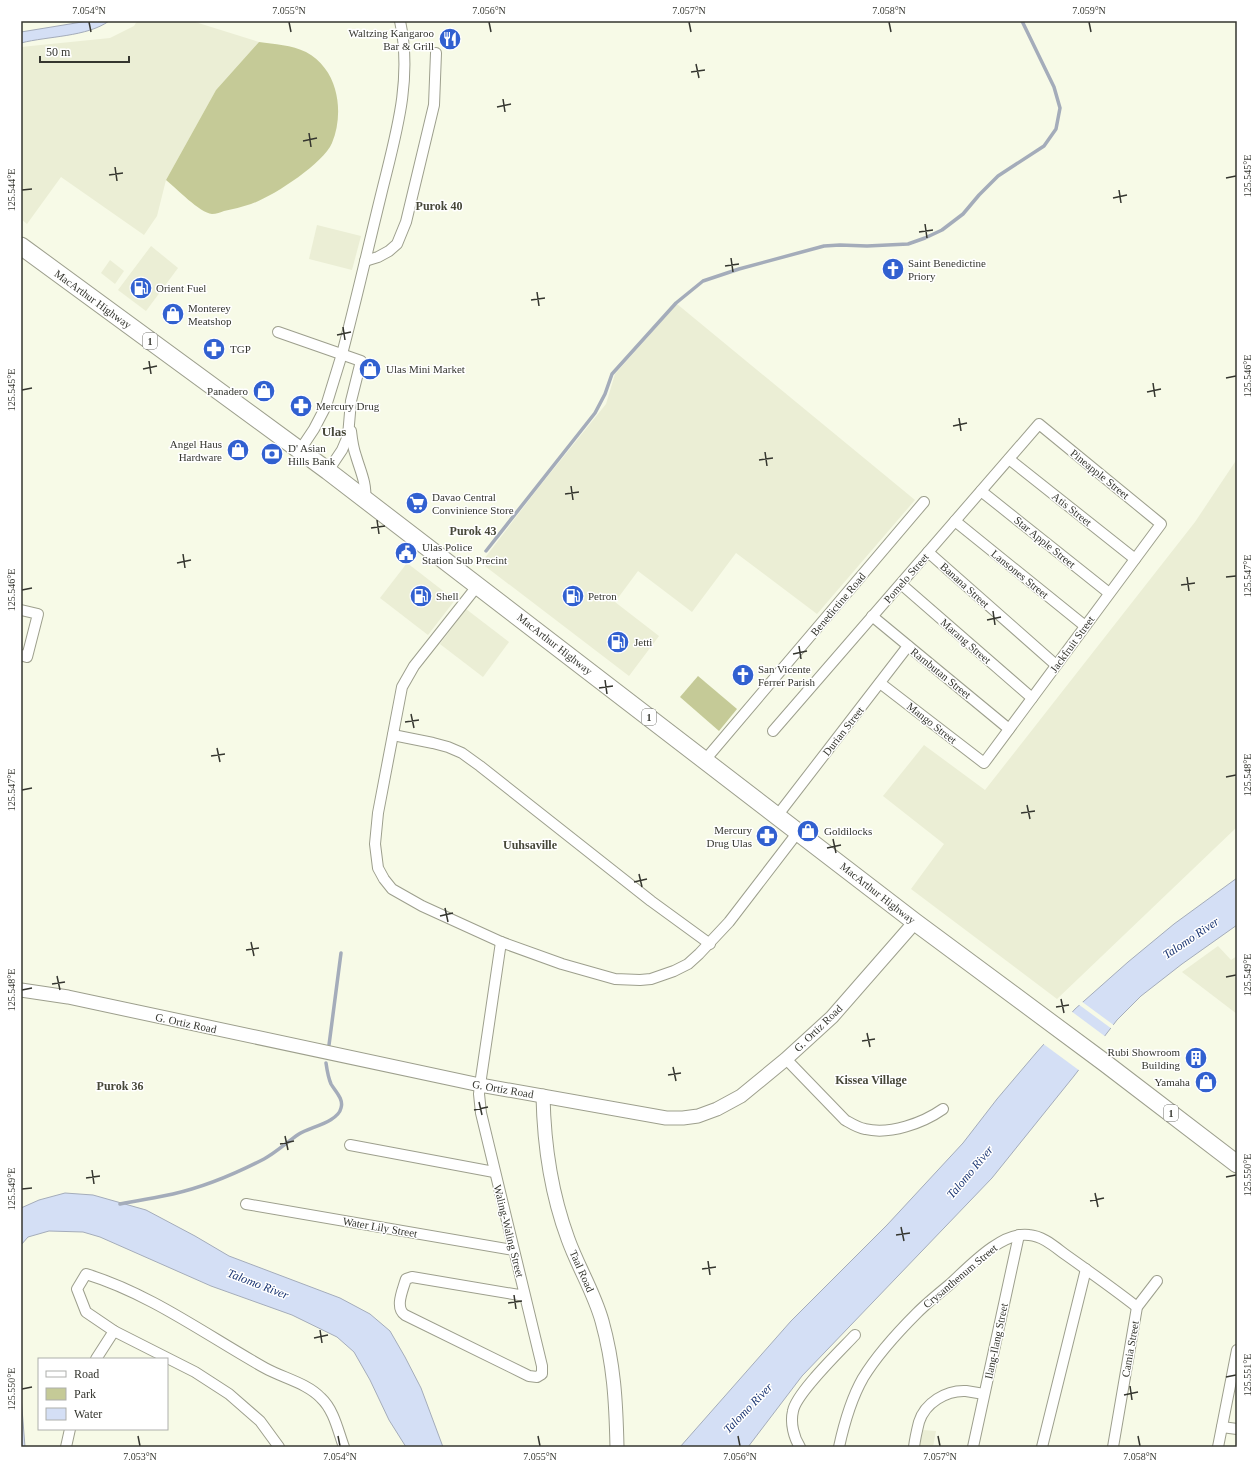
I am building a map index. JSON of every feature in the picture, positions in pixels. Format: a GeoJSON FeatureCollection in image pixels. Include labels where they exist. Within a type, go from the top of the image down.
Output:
{"type":"FeatureCollection","features":[{"type":"Feature","properties":{"kind":"highway","name":"MacArthur Highway"},"geometry":{"type":"LineString","coordinates":[[21,246],[328,471],[915,922],[1105,1063],[1237,1164]]}},
{"type":"Feature","properties":{"kind":"street"},"geometry":{"type":"LineString","coordinates":[[300,450],[314,429],[326,406],[342,354],[403,101],[406,59],[400,21]]}},
{"type":"Feature","properties":{"kind":"street"},"geometry":{"type":"LineString","coordinates":[[365,261],[389,252],[397,244],[406,222],[434,105],[436,53]]}},
{"type":"Feature","properties":{"kind":"street"},"geometry":{"type":"LineString","coordinates":[[278,332],[361,361],[351,401],[348,436],[342,450],[328,471]]}},
{"type":"Feature","properties":{"kind":"street","name":"Pomelo Street"},"geometry":{"type":"LineString","coordinates":[[773,731],[1039,424]]}},
{"type":"Feature","properties":{"kind":"street","name":"Pineapple Street"},"geometry":{"type":"LineString","coordinates":[[1039,424],[1161,524]]}},
{"type":"Feature","properties":{"kind":"street"},"geometry":{"type":"LineString","coordinates":[[350,425],[352,442],[365,488],[365,499]]}},
{"type":"Feature","properties":{"kind":"street","name":"Atis Street"},"geometry":{"type":"LineString","coordinates":[[1009,459],[1135,559]]}},
{"type":"Feature","properties":{"kind":"street","name":"Star Apple Street"},"geometry":{"type":"LineString","coordinates":[[981,491],[1109,593]]}},
{"type":"Feature","properties":{"kind":"street","name":"Benedictine Road"},"geometry":{"type":"LineString","coordinates":[[705,760],[924,502]]}},
{"type":"Feature","properties":{"kind":"street","name":"Lansones Street"},"geometry":{"type":"LineString","coordinates":[[955,521],[1085,626]]}},
{"type":"Feature","properties":{"kind":"street","name":"Jackfruit Street"},"geometry":{"type":"LineString","coordinates":[[984,763],[1161,524]]}},
{"type":"Feature","properties":{"kind":"street","name":"Banana Street"},"geometry":{"type":"LineString","coordinates":[[928,552],[1056,665]]}},
{"type":"Feature","properties":{"kind":"street","name":"Marang Street"},"geometry":{"type":"LineString","coordinates":[[901,584],[1032,698]]}},
{"type":"Feature","properties":{"kind":"street"},"geometry":{"type":"LineString","coordinates":[[478,585],[422,655],[407,677],[399,698],[376,831],[376,857],[378,868],[392,889],[408,899],[501,942],[562,964],[615,980],[627,981],[651,979],[674,971],[688,964],[710,944],[729,922],[798,832]]}},
{"type":"Feature","properties":{"kind":"street"},"geometry":{"type":"LineString","coordinates":[[21,610],[38,614],[27,657],[21,655]]}},
{"type":"Feature","properties":{"kind":"street","name":"Rambutan Street"},"geometry":{"type":"LineString","coordinates":[[872,616],[1009,729]]}},
{"type":"Feature","properties":{"kind":"street","name":"Durian Street"},"geometry":{"type":"LineString","coordinates":[[777,816],[908,646]]}},
{"type":"Feature","properties":{"kind":"street","name":"Mango Street"},"geometry":{"type":"LineString","coordinates":[[880,683],[984,763]]}},
{"type":"Feature","properties":{"kind":"street"},"geometry":{"type":"LineString","coordinates":[[393,734],[433,743],[462,753],[651,901],[710,944]]}},
{"type":"Feature","properties":{"kind":"street","name":"G. Ortiz Road"},"geometry":{"type":"LineString","coordinates":[[21,990],[68,997],[480,1085],[666,1118],[683,1118],[698,1116],[717,1109],[741,1096],[786,1059],[832,1017],[915,922]]}},
{"type":"Feature","properties":{"kind":"street","name":"Waling-Waling Street"},"geometry":{"type":"LineString","coordinates":[[501,942],[480,1085],[480,1108],[494,1172],[525,1296],[542,1366],[540,1376],[533,1377],[522,1372],[402,1313],[400,1308],[406,1279],[412,1277],[525,1296]]}},
{"type":"Feature","properties":{"kind":"street"},"geometry":{"type":"LineString","coordinates":[[786,1059],[845,1120],[866,1130],[879,1131],[907,1127],[934,1116],[943,1109]]}},
{"type":"Feature","properties":{"kind":"street","name":"Taal Road"},"geometry":{"type":"LineString","coordinates":[[543,1096],[544,1127],[554,1196],[568,1241],[586,1279],[601,1319],[611,1357],[616,1394],[617,1447]]}},
{"type":"Feature","properties":{"kind":"street"},"geometry":{"type":"LineString","coordinates":[[350,1145],[494,1172]]}},
{"type":"Feature","properties":{"kind":"street","name":"Water Lily Street"},"geometry":{"type":"LineString","coordinates":[[246,1204],[513,1250]]}},
{"type":"Feature","properties":{"kind":"street","name":"Crysanthenum Street"},"geometry":{"type":"LineString","coordinates":[[839,1447],[849,1409],[863,1379],[884,1350],[917,1312],[980,1257],[993,1247],[1006,1240],[1019,1235],[1029,1234],[1039,1237],[1086,1269],[1137,1307]]}},
{"type":"Feature","properties":{"kind":"street","name":"Ilang-Ilang Street"},"geometry":{"type":"LineString","coordinates":[[973,1447],[1019,1235]]}},
{"type":"Feature","properties":{"kind":"street"},"geometry":{"type":"LineString","coordinates":[[1042,1447],[1086,1269]]}},
{"type":"Feature","properties":{"kind":"street"},"geometry":{"type":"LineString","coordinates":[[167,1358],[114,1331],[86,1312],[77,1289],[86,1274],[109,1281],[162,1306],[267,1369],[303,1385],[321,1397],[328,1405],[344,1447]]}},
{"type":"Feature","properties":{"kind":"street","name":"Camia Street"},"geometry":{"type":"LineString","coordinates":[[1113,1447],[1137,1307],[1157,1281]]}},
{"type":"Feature","properties":{"kind":"street"},"geometry":{"type":"LineString","coordinates":[[97,1358],[114,1331]]}},
{"type":"Feature","properties":{"kind":"street"},"geometry":{"type":"LineString","coordinates":[[800,1447],[792,1427],[793,1410],[804,1390],[855,1335]]}},
{"type":"Feature","properties":{"kind":"street"},"geometry":{"type":"LineString","coordinates":[[1218,1447],[1237,1350]]}},
{"type":"Feature","properties":{"kind":"street"},"geometry":{"type":"LineString","coordinates":[[168,1358],[195,1372],[229,1394],[260,1422],[279,1447]]}},
{"type":"Feature","properties":{"kind":"street"},"geometry":{"type":"LineString","coordinates":[[914,1447],[919,1421],[928,1405],[940,1397],[953,1392],[965,1391],[984,1394]]}},
{"type":"Feature","properties":{"kind":"street"},"geometry":{"type":"LineString","coordinates":[[1222,1427],[1237,1430]]}},
{"type":"Feature","properties":{"kind":"street"},"geometry":{"type":"LineString","coordinates":[[66,1447],[70,1430]]}},
{"type":"Feature","properties":{"kind":"shaded area"},"geometry":{"type":"Polygon","coordinates":[[[137,21],[192,21],[259,42],[216,90],[166,180],[157,216],[144,235],[61,177],[27,224],[21,219],[21,47],[110,38],[134,26],[137,21]]]}},
{"type":"Feature","properties":{"kind":"shaded area"},"geometry":{"type":"Polygon","coordinates":[[[317,225],[361,236],[352,270],[309,259],[317,225]]]}},
{"type":"Feature","properties":{"kind":"shaded area"},"geometry":{"type":"Polygon","coordinates":[[[151,246],[178,268],[146,311],[118,290],[151,246]]]}},
{"type":"Feature","properties":{"kind":"shaded area"},"geometry":{"type":"Polygon","coordinates":[[[110,260],[124,271],[115,284],[101,273],[110,260]]]}},
{"type":"Feature","properties":{"kind":"shaded area"},"geometry":{"type":"Polygon","coordinates":[[[677,304],[915,500],[817,614],[736,553],[692,612],[638,571],[615,602],[659,636],[629,676],[481,563],[539,487],[606,404],[615,374],[677,304]]]}},
{"type":"Feature","properties":{"kind":"shaded area"},"geometry":{"type":"Polygon","coordinates":[[[1237,459],[1237,827],[1057,999],[911,889],[944,844],[883,796],[924,745],[985,790],[1195,522],[1237,459]]]}},
{"type":"Feature","properties":{"kind":"shaded area"},"geometry":{"type":"Polygon","coordinates":[[[407,563],[455,600],[428,635],[380,598],[407,563]]]}},
{"type":"Feature","properties":{"kind":"shaded area"},"geometry":{"type":"Polygon","coordinates":[[[466,609],[509,642],[483,677],[440,644],[466,609]]]}},
{"type":"Feature","properties":{"kind":"shaded area"},"geometry":{"type":"Polygon","coordinates":[[[1218,946],[1231,960],[1237,956],[1237,1014],[1182,972],[1218,946]]]}},
{"type":"Feature","properties":{"kind":"shaded area"},"geometry":{"type":"Polygon","coordinates":[[[923,1430],[936,1431],[933,1447],[919,1447],[923,1430]]]}},
{"type":"Feature","properties":{"kind":"green space"},"geometry":{"type":"Polygon","coordinates":[[[259,42],[283,45],[301,50],[311,55],[325,68],[333,83],[338,102],[337,123],[332,143],[327,151],[308,170],[271,194],[251,204],[215,214],[207,213],[195,205],[166,180],[216,90],[259,42]]]}},
{"type":"Feature","properties":{"kind":"green space"},"geometry":{"type":"Polygon","coordinates":[[[698,676],[737,709],[719,731],[680,697],[698,676]]]}},
{"type":"Feature","properties":{"kind":"water"},"geometry":{"type":"Polygon","coordinates":[[[88,21],[109,21],[90,30],[79,33],[21,43],[21,32],[88,21]]]}},
{"type":"Feature","properties":{"kind":"water","name":"Talomo River"},"geometry":{"type":"Polygon","coordinates":[[[1237,878],[1237,925],[1182,964],[1141,996],[1117,1020],[992,1178],[802,1376],[748,1447],[680,1447],[791,1321],[887,1225],[963,1143],[997,1099],[1075,1009],[1174,924],[1237,878]]]}},
{"type":"Feature","properties":{"kind":"water","name":"Talomo River"},"geometry":{"type":"Polygon","coordinates":[[[65,1193],[93,1195],[146,1210],[229,1256],[340,1298],[370,1314],[390,1331],[405,1357],[421,1388],[443,1447],[406,1447],[389,1420],[370,1380],[354,1352],[337,1337],[292,1315],[211,1286],[100,1237],[83,1232],[49,1231],[28,1237],[21,1245],[21,1208],[39,1200],[65,1193]]]}},
{"type":"Feature","properties":{"kind":"water"},"geometry":{"type":"Polygon","coordinates":[[[21,1396],[25,1447],[21,1447],[21,1396]]]}},
{"type":"Feature","properties":{"kind":"pier"},"geometry":{"type":"Polygon","coordinates":[[[1081,1001],[1115,1026],[1112,1029],[1078,1004],[1081,1001]]]}},
{"type":"Feature","properties":{"kind":"pier"},"geometry":{"type":"Polygon","coordinates":[[[1071,1011],[1106,1037],[1080,1071],[1042,1043],[1071,1011]]]}},
{"type":"Feature","properties":{"kind":"waterway"},"geometry":{"type":"LineString","coordinates":[[486,551],[595,413],[605,394],[612,374],[676,303],[703,281],[739,269],[824,246],[908,244],[925,238],[942,230],[963,214],[998,176],[1044,146],[1056,129],[1060,108],[1054,87],[1022,21]]}},
{"type":"Feature","properties":{"kind":"waterway"},"geometry":{"type":"LineString","coordinates":[[329,1045],[341,953]]}},
{"type":"Feature","properties":{"kind":"waterway"},"geometry":{"type":"LineString","coordinates":[[120,1204],[173,1194],[196,1188],[220,1179],[264,1159],[304,1131],[323,1124],[335,1117],[339,1113],[342,1105],[339,1095],[331,1084],[326,1063]]}},
{"type":"Feature","properties":{"kind":"place","name":"Waltzing Kangaroo Bar & Grill"},"geometry":{"type":"Point","coordinates":[450,39]}},
{"type":"Feature","properties":{"kind":"place","name":"Saint Benedictine Priory"},"geometry":{"type":"Point","coordinates":[893,269]}},
{"type":"Feature","properties":{"kind":"place","name":"Orient Fuel"},"geometry":{"type":"Point","coordinates":[141,288]}},
{"type":"Feature","properties":{"kind":"place","name":"Monterey Meatshop"},"geometry":{"type":"Point","coordinates":[173,314]}},
{"type":"Feature","properties":{"kind":"place","name":"TGP"},"geometry":{"type":"Point","coordinates":[214,349]}},
{"type":"Feature","properties":{"kind":"place","name":"Ulas Mini Market"},"geometry":{"type":"Point","coordinates":[370,369]}},
{"type":"Feature","properties":{"kind":"place","name":"Panadero"},"geometry":{"type":"Point","coordinates":[264,391]}},
{"type":"Feature","properties":{"kind":"place","name":"Mercury Drug"},"geometry":{"type":"Point","coordinates":[301,406]}},
{"type":"Feature","properties":{"kind":"place","name":"Angel Haus Hardware"},"geometry":{"type":"Point","coordinates":[238,450]}},
{"type":"Feature","properties":{"kind":"place","name":"D' Asian Hills Bank"},"geometry":{"type":"Point","coordinates":[272,454]}},
{"type":"Feature","properties":{"kind":"place","name":"Davao Central Convinience Store"},"geometry":{"type":"Point","coordinates":[417,503]}},
{"type":"Feature","properties":{"kind":"place","name":"Ulas Police Station Sub Precint"},"geometry":{"type":"Point","coordinates":[406,553]}},
{"type":"Feature","properties":{"kind":"place","name":"Shell"},"geometry":{"type":"Point","coordinates":[421,596]}},
{"type":"Feature","properties":{"kind":"place","name":"Petron"},"geometry":{"type":"Point","coordinates":[573,596]}},
{"type":"Feature","properties":{"kind":"place","name":"Jetti"},"geometry":{"type":"Point","coordinates":[618,642]}},
{"type":"Feature","properties":{"kind":"place","name":"San Vicente Ferrer Parish"},"geometry":{"type":"Point","coordinates":[743,675]}},
{"type":"Feature","properties":{"kind":"place","name":"Goldilocks"},"geometry":{"type":"Point","coordinates":[808,831]}},
{"type":"Feature","properties":{"kind":"place","name":"Mercury Drug Ulas"},"geometry":{"type":"Point","coordinates":[767,836]}},
{"type":"Feature","properties":{"kind":"place","name":"Rubi Showroom Building"},"geometry":{"type":"Point","coordinates":[1196,1058]}},
{"type":"Feature","properties":{"kind":"place","name":"Yamaha"},"geometry":{"type":"Point","coordinates":[1206,1082]}},
{"type":"Feature","properties":{"kind":"district","name":"Purok 40"},"geometry":{"type":"Point","coordinates":[439,206]}},
{"type":"Feature","properties":{"kind":"district","name":"Ulas"},"geometry":{"type":"Point","coordinates":[334,431]}},
{"type":"Feature","properties":{"kind":"district","name":"Purok 43"},"geometry":{"type":"Point","coordinates":[473,531]}},
{"type":"Feature","properties":{"kind":"district","name":"Uuhsaville"},"geometry":{"type":"Point","coordinates":[530,845]}},
{"type":"Feature","properties":{"kind":"district","name":"Kissea Village"},"geometry":{"type":"Point","coordinates":[871,1080]}},
{"type":"Feature","properties":{"kind":"district","name":"Purok 36"},"geometry":{"type":"Point","coordinates":[120,1086]}}]}
